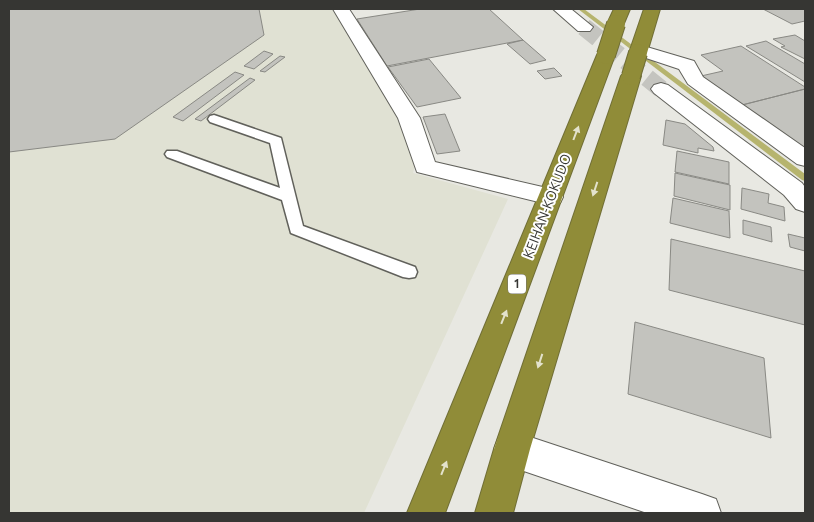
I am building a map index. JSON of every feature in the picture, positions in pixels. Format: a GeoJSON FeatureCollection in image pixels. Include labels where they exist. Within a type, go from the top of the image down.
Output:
{"type":"FeatureCollection","features":[{"type":"Feature","properties":{"kind":"highway"},"geometry":{"type":"LineString","coordinates":[[494,513],[512,449],[652,9]]}},
{"type":"Feature","properties":{"kind":"highway","name":"KEIHAN-KOKUDO"},"geometry":{"type":"LineString","coordinates":[[426,513],[551,197],[619,17]]}},
{"type":"Feature","properties":{"kind":"street"},"geometry":{"type":"LineString","coordinates":[[341,9],[410,118],[425,167],[551,197]]}},
{"type":"Feature","properties":{"kind":"street"},"geometry":{"type":"LineString","coordinates":[[561,9],[584,27]]}},
{"type":"Feature","properties":{"kind":"street"},"geometry":{"type":"LineString","coordinates":[[636,59],[677,60],[687,65],[695,80],[805,160]]}},
{"type":"Feature","properties":{"kind":"street"},"geometry":{"type":"LineString","coordinates":[[661,89],[801,192]]}},
{"type":"Feature","properties":{"kind":"street"},"geometry":{"type":"LineString","coordinates":[[512,449],[702,513]]}},
{"type":"Feature","properties":{"kind":"lane"},"geometry":{"type":"LineString","coordinates":[[214,119],[276,141],[296,229],[409,272]]}},
{"type":"Feature","properties":{"kind":"lane"},"geometry":{"type":"LineString","coordinates":[[172,154],[289,197]]}},
{"type":"Feature","properties":{"kind":"shaded area"},"geometry":{"type":"Polygon","coordinates":[[[9,9],[332,9],[399,117],[416,162],[413,173],[508,199],[364,513],[9,513],[9,9]]]}},
{"type":"Feature","properties":{"kind":"building"},"geometry":{"type":"Polygon","coordinates":[[[9,9],[259,9],[264,35],[115,139],[9,152],[9,9]]]}},
{"type":"Feature","properties":{"kind":"building"},"geometry":{"type":"Polygon","coordinates":[[[420,9],[489,9],[523,40],[387,66],[357,19],[420,9]]]}},
{"type":"Feature","properties":{"kind":"building"},"geometry":{"type":"Polygon","coordinates":[[[763,9],[805,9],[805,21],[792,24],[763,9]]]}},
{"type":"Feature","properties":{"kind":"building"},"geometry":{"type":"Polygon","coordinates":[[[795,35],[805,41],[805,59],[781,47],[785,46],[773,39],[795,35]]]}},
{"type":"Feature","properties":{"kind":"building"},"geometry":{"type":"Polygon","coordinates":[[[523,40],[546,60],[530,64],[507,44],[523,40]]]}},
{"type":"Feature","properties":{"kind":"building"},"geometry":{"type":"Polygon","coordinates":[[[766,41],[805,64],[805,82],[746,46],[766,41]]]}},
{"type":"Feature","properties":{"kind":"building"},"geometry":{"type":"Polygon","coordinates":[[[741,46],[805,87],[805,89],[742,105],[701,76],[723,71],[701,55],[741,46]]]}},
{"type":"Feature","properties":{"kind":"building"},"geometry":{"type":"Polygon","coordinates":[[[264,51],[273,54],[254,69],[244,66],[264,51]]]}},
{"type":"Feature","properties":{"kind":"building"},"geometry":{"type":"Polygon","coordinates":[[[280,56],[285,57],[265,72],[260,71],[280,56]]]}},
{"type":"Feature","properties":{"kind":"building"},"geometry":{"type":"Polygon","coordinates":[[[429,59],[461,98],[417,107],[388,67],[429,59]]]}},
{"type":"Feature","properties":{"kind":"building"},"geometry":{"type":"Polygon","coordinates":[[[554,68],[562,76],[545,79],[537,71],[554,68]]]}},
{"type":"Feature","properties":{"kind":"building"},"geometry":{"type":"Polygon","coordinates":[[[235,72],[244,75],[183,121],[173,117],[235,72]]]}},
{"type":"Feature","properties":{"kind":"building"},"geometry":{"type":"Polygon","coordinates":[[[250,78],[255,80],[201,121],[195,119],[250,78]]]}},
{"type":"Feature","properties":{"kind":"building"},"geometry":{"type":"Polygon","coordinates":[[[805,89],[805,151],[742,105],[805,89]]]}},
{"type":"Feature","properties":{"kind":"building"},"geometry":{"type":"Polygon","coordinates":[[[445,114],[460,151],[437,154],[423,117],[445,114]]]}},
{"type":"Feature","properties":{"kind":"building"},"geometry":{"type":"Polygon","coordinates":[[[666,120],[685,124],[713,147],[714,151],[698,148],[698,153],[663,145],[666,120]]]}},
{"type":"Feature","properties":{"kind":"building"},"geometry":{"type":"Polygon","coordinates":[[[677,151],[729,162],[729,184],[675,172],[677,151]]]}},
{"type":"Feature","properties":{"kind":"building"},"geometry":{"type":"Polygon","coordinates":[[[675,173],[730,185],[730,210],[674,196],[675,173]]]}},
{"type":"Feature","properties":{"kind":"building"},"geometry":{"type":"Polygon","coordinates":[[[742,188],[769,194],[768,203],[784,207],[785,221],[741,209],[742,188]]]}},
{"type":"Feature","properties":{"kind":"building"},"geometry":{"type":"Polygon","coordinates":[[[673,198],[729,211],[730,238],[670,223],[673,198]]]}},
{"type":"Feature","properties":{"kind":"building"},"geometry":{"type":"Polygon","coordinates":[[[743,220],[771,227],[772,242],[743,234],[743,220]]]}},
{"type":"Feature","properties":{"kind":"building"},"geometry":{"type":"Polygon","coordinates":[[[788,234],[805,238],[805,251],[790,247],[788,234]]]}},
{"type":"Feature","properties":{"kind":"building"},"geometry":{"type":"Polygon","coordinates":[[[671,239],[805,271],[805,325],[669,290],[671,239]]]}},
{"type":"Feature","properties":{"kind":"building"},"geometry":{"type":"Polygon","coordinates":[[[635,322],[764,358],[771,438],[628,394],[635,322]]]}},
{"type":"Feature","properties":{"kind":"waterway"},"geometry":{"type":"LineString","coordinates":[[581,9],[805,178]]}},
{"type":"Feature","properties":{"kind":"tunnel"},"geometry":{"type":"LineString","coordinates":[[584,27],[661,89]]}}]}
